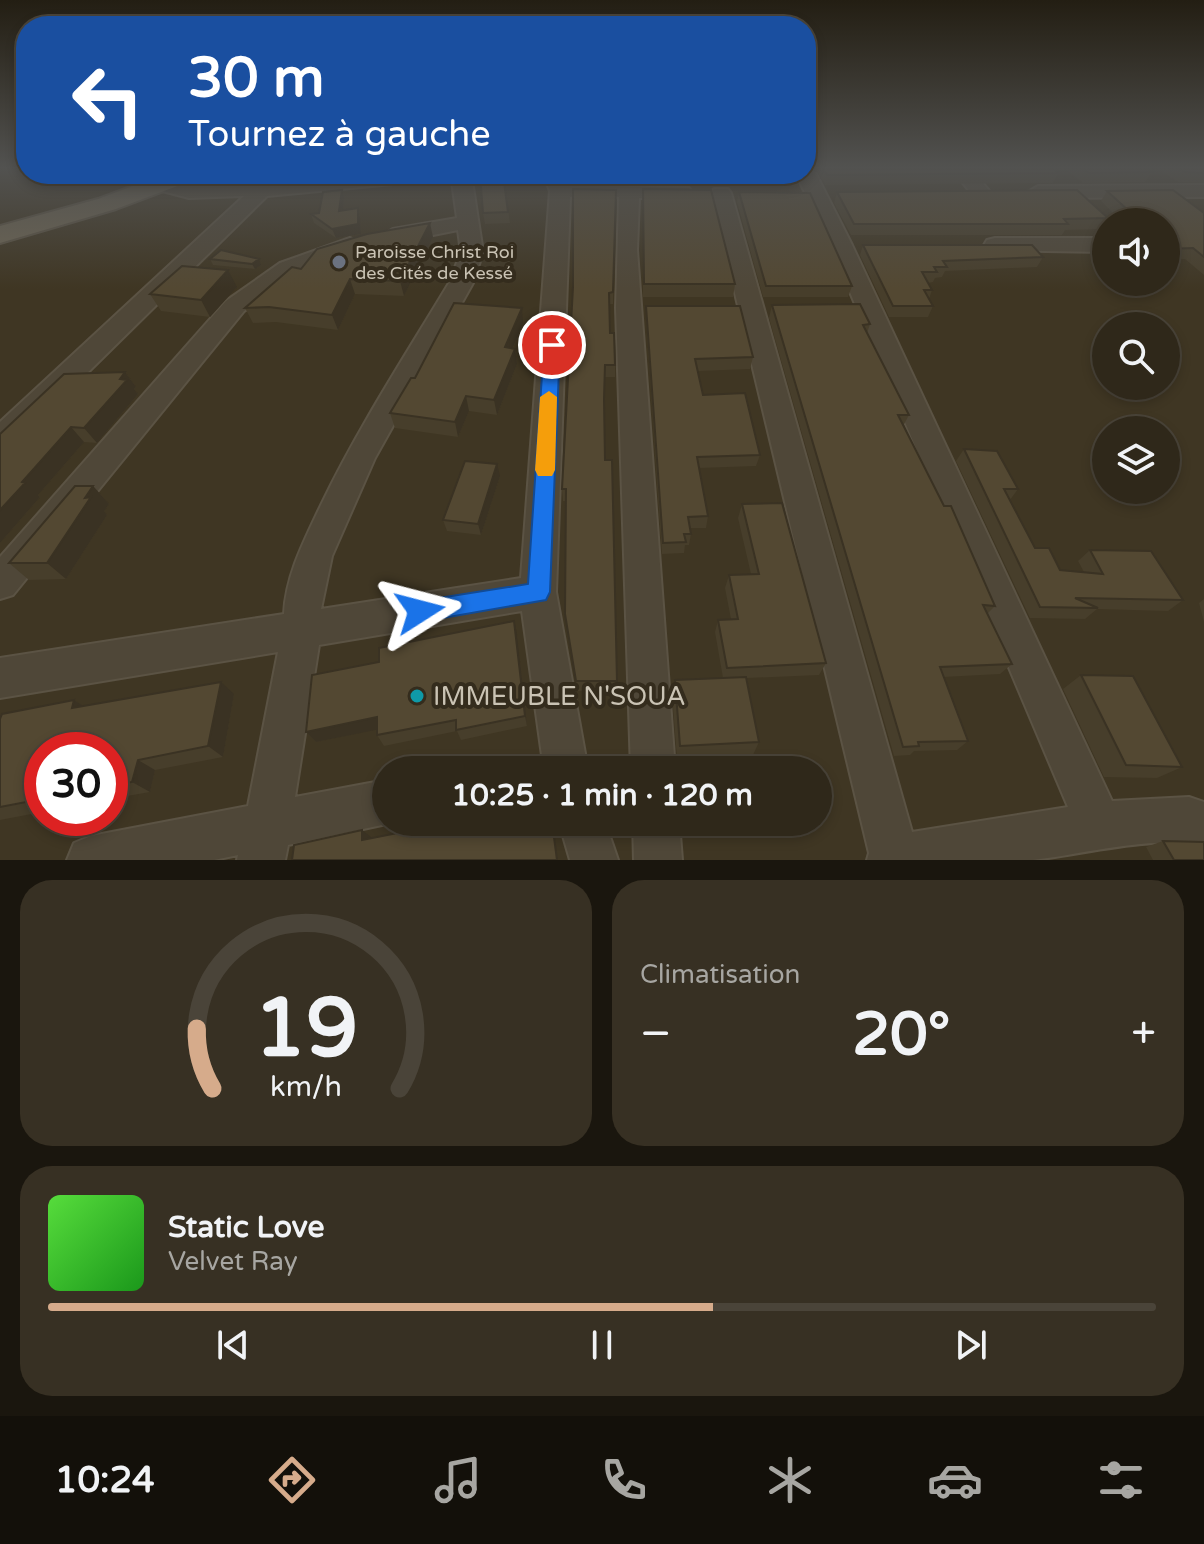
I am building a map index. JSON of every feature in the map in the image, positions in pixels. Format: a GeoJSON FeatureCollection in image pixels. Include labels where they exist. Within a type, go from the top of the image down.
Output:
{"type":"FeatureCollection","features":[{"type":"Feature","properties":{"kind":"main road"},"geometry":{"type":"LineString","coordinates":[[0,235],[84,209]]}},
{"type":"Feature","properties":{"kind":"street"},"geometry":{"type":"LineString","coordinates":[[0,440],[184,268],[242,209]]}},
{"type":"Feature","properties":{"kind":"street"},"geometry":{"type":"LineString","coordinates":[[263,844],[302,630],[303,597],[314,556],[360,457],[461,283],[472,252],[468,209]]}},
{"type":"Feature","properties":{"kind":"street"},"geometry":{"type":"LineString","coordinates":[[556,209],[538,592],[557,756]]}},
{"type":"Feature","properties":{"kind":"street"},"geometry":{"type":"LineString","coordinates":[[628,209],[626,250],[644,308],[653,756]]}},
{"type":"Feature","properties":{"kind":"street"},"geometry":{"type":"LineString","coordinates":[[732,209],[750,308],[893,859],[996,852],[1099,825],[1189,820],[1204,825]]}},
{"type":"Feature","properties":{"kind":"street"},"geometry":{"type":"LineString","coordinates":[[829,209],[856,245],[853,307],[1099,825]]}},
{"type":"Feature","properties":{"kind":"street"},"geometry":{"type":"LineString","coordinates":[[0,583],[235,306],[263,280],[316,255],[364,241],[470,222]]}},
{"type":"Feature","properties":{"kind":"street"},"geometry":{"type":"LineString","coordinates":[[185,235],[220,230]]}},
{"type":"Feature","properties":{"kind":"street"},"geometry":{"type":"LineString","coordinates":[[966,245],[1092,245]]}},
{"type":"Feature","properties":{"kind":"street"},"geometry":{"type":"LineString","coordinates":[[235,277],[263,280]]}},
{"type":"Feature","properties":{"kind":"street"},"geometry":{"type":"LineString","coordinates":[[0,678],[538,592]]}},
{"type":"Feature","properties":{"kind":"street"},"geometry":{"type":"LineString","coordinates":[[91,860],[263,844],[372,808]]}},
{"type":"Feature","properties":{"kind":"street"},"geometry":{"type":"LineString","coordinates":[[586,836],[594,860]]}},
{"type":"Feature","properties":{"kind":"street"},"geometry":{"type":"LineString","coordinates":[[657,836],[658,860]]}},
{"type":"Feature","properties":{"kind":"building"},"geometry":{"type":"Polygon","coordinates":[[[320,209],[358,209],[358,224],[332,229],[311,214],[319,213],[320,209]]]}},
{"type":"Feature","properties":{"kind":"building"},"geometry":{"type":"Polygon","coordinates":[[[483,209],[508,209],[508,212],[483,213],[483,209]]]}},
{"type":"Feature","properties":{"kind":"building"},"geometry":{"type":"Polygon","coordinates":[[[573,209],[615,209],[613,292],[609,293],[615,365],[605,365],[604,399],[605,460],[612,460],[617,681],[576,681],[565,614],[566,489],[562,489],[573,287],[573,209]]]}},
{"type":"Feature","properties":{"kind":"building"},"geometry":{"type":"Polygon","coordinates":[[[643,209],[716,209],[735,284],[644,284],[643,209]]]}},
{"type":"Feature","properties":{"kind":"building"},"geometry":{"type":"Polygon","coordinates":[[[744,209],[817,209],[852,286],[766,286],[744,209]]]}},
{"type":"Feature","properties":{"kind":"building"},"geometry":{"type":"Polygon","coordinates":[[[846,209],[1092,209],[1092,218],[1064,219],[1068,224],[854,224],[846,209]]]}},
{"type":"Feature","properties":{"kind":"building"},"geometry":{"type":"Polygon","coordinates":[[[1180,209],[1199,209],[1204,213],[1204,257],[1193,248],[1180,248],[1180,209]]]}},
{"type":"Feature","properties":{"kind":"building"},"geometry":{"type":"Polygon","coordinates":[[[430,223],[400,281],[350,279],[332,315],[269,307],[245,308],[292,267],[301,269],[317,249],[367,234],[430,223]]]}},
{"type":"Feature","properties":{"kind":"building"},"geometry":{"type":"Polygon","coordinates":[[[863,245],[1032,245],[1043,257],[943,261],[947,267],[934,267],[937,272],[922,272],[932,290],[924,290],[933,306],[893,306],[863,245]]]}},
{"type":"Feature","properties":{"kind":"building"},"geometry":{"type":"Polygon","coordinates":[[[221,250],[259,259],[252,264],[210,259],[221,250]]]}},
{"type":"Feature","properties":{"kind":"building"},"geometry":{"type":"Polygon","coordinates":[[[182,266],[228,270],[201,300],[150,294],[182,266]]]}},
{"type":"Feature","properties":{"kind":"building"},"geometry":{"type":"Polygon","coordinates":[[[454,303],[522,308],[505,347],[515,349],[494,400],[466,396],[455,422],[390,413],[411,378],[415,378],[454,303]]]}},
{"type":"Feature","properties":{"kind":"building"},"geometry":{"type":"Polygon","coordinates":[[[860,304],[870,324],[863,325],[909,415],[898,415],[944,506],[951,506],[995,606],[983,605],[1012,664],[940,667],[968,741],[918,742],[919,746],[903,747],[772,305],[860,304]]]}},
{"type":"Feature","properties":{"kind":"building"},"geometry":{"type":"Polygon","coordinates":[[[646,306],[740,306],[753,357],[695,359],[703,395],[745,393],[760,455],[697,457],[708,516],[688,517],[691,534],[684,534],[686,542],[663,543],[646,306]]]}},
{"type":"Feature","properties":{"kind":"building"},"geometry":{"type":"Polygon","coordinates":[[[125,372],[120,379],[127,380],[84,428],[71,427],[0,510],[0,434],[64,374],[125,372]]]}},
{"type":"Feature","properties":{"kind":"building"},"geometry":{"type":"Polygon","coordinates":[[[964,449],[997,451],[1018,489],[1004,489],[1035,548],[1049,548],[1060,570],[1103,574],[1090,550],[1151,551],[1183,600],[1075,598],[1098,608],[1040,607],[964,449]]]}},
{"type":"Feature","properties":{"kind":"building"},"geometry":{"type":"Polygon","coordinates":[[[465,461],[497,464],[478,524],[443,520],[465,461]]]}},
{"type":"Feature","properties":{"kind":"building"},"geometry":{"type":"Polygon","coordinates":[[[75,486],[93,486],[85,498],[91,497],[47,563],[9,563],[75,486]]]}},
{"type":"Feature","properties":{"kind":"building"},"geometry":{"type":"Polygon","coordinates":[[[782,503],[826,663],[727,668],[718,620],[738,619],[729,575],[759,574],[742,504],[782,503]]]}},
{"type":"Feature","properties":{"kind":"building"},"geometry":{"type":"Polygon","coordinates":[[[514,621],[525,716],[456,730],[456,720],[377,735],[377,717],[306,732],[312,675],[379,662],[379,648],[514,621]]]}},
{"type":"Feature","properties":{"kind":"building"},"geometry":{"type":"Polygon","coordinates":[[[1081,675],[1133,676],[1182,767],[1126,765],[1081,675]]]}},
{"type":"Feature","properties":{"kind":"building"},"geometry":{"type":"Polygon","coordinates":[[[746,677],[759,742],[680,746],[675,680],[746,677]]]}},
{"type":"Feature","properties":{"kind":"building"},"geometry":{"type":"Polygon","coordinates":[[[221,682],[208,746],[138,760],[132,782],[128,783],[128,732],[24,732],[24,802],[0,807],[2,714],[74,700],[72,708],[221,682]]]}},
{"type":"Feature","properties":{"kind":"building"},"geometry":{"type":"Polygon","coordinates":[[[362,830],[362,840],[382,836],[554,836],[557,860],[292,860],[294,845],[362,830]]]}},
{"type":"Feature","properties":{"kind":"building"},"geometry":{"type":"Polygon","coordinates":[[[1163,841],[1204,842],[1204,860],[1174,860],[1163,841]]]}},
{"type":"Feature","properties":{"kind":"slow traffic"},"geometry":{"type":"LineString","coordinates":[[545,470],[549,397]]}},
{"type":"Feature","properties":{"kind":"place","name":"Paroisse Christ Roi des Cités de Kessé"},"geometry":{"type":"Point","coordinates":[339,262]}},
{"type":"Feature","properties":{"kind":"place","name":"IMMEUBLE N'SOUA"},"geometry":{"type":"Point","coordinates":[417,696]}},
{"type":"Feature","properties":{"kind":"route"},"geometry":{"type":"LineString","coordinates":[[420,611],[538,592],[552,345]]}}]}
